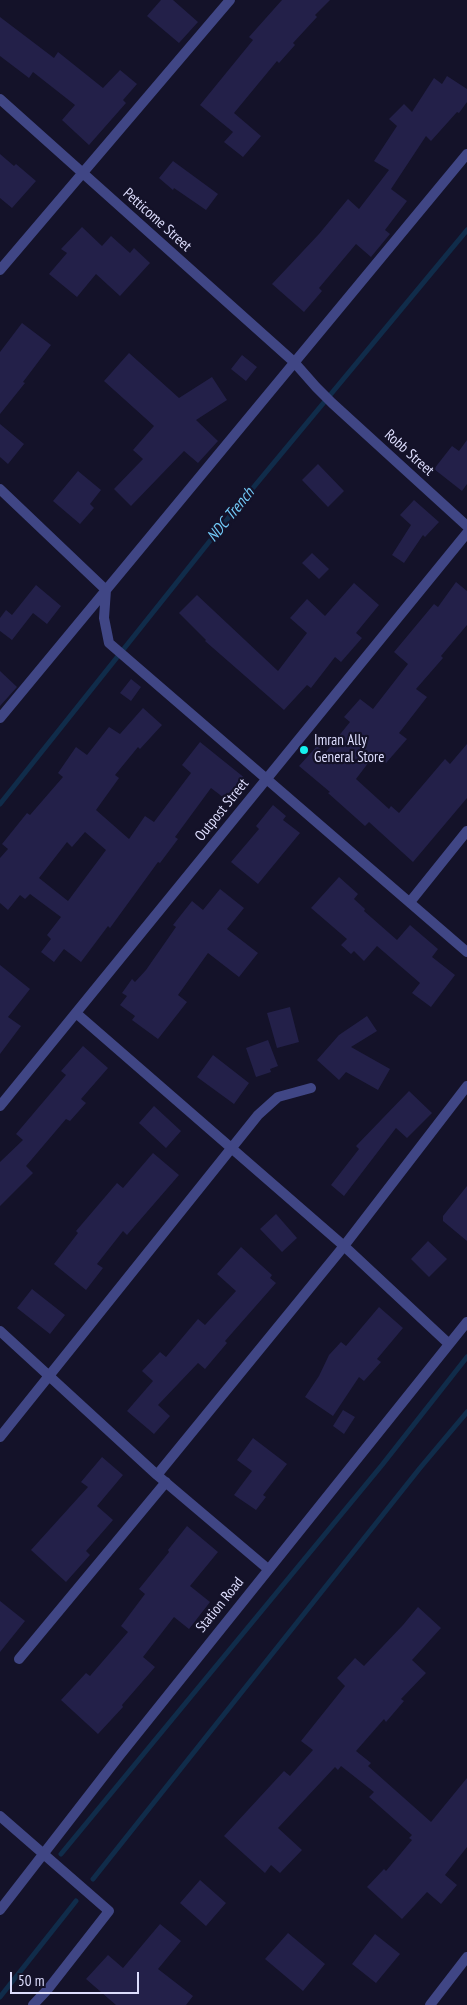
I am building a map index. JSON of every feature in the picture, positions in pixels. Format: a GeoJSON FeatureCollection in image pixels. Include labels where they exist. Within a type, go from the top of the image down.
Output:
{"type":"FeatureCollection","features":[{"type":"Feature","properties":{"kind":"street"},"geometry":{"type":"LineString","coordinates":[[0,270],[226,2]]}},
{"type":"Feature","properties":{"kind":"street","name":"Petticome Street"},"geometry":{"type":"LineString","coordinates":[[0,99],[294,362],[316,387]]}},
{"type":"Feature","properties":{"kind":"street"},"geometry":{"type":"LineString","coordinates":[[0,718],[467,154]]}},
{"type":"Feature","properties":{"kind":"street","name":"Robb Street"},"geometry":{"type":"LineString","coordinates":[[316,387],[467,526]]}},
{"type":"Feature","properties":{"kind":"street"},"geometry":{"type":"LineString","coordinates":[[0,489],[106,590]]}},
{"type":"Feature","properties":{"kind":"street","name":"Outpost Street"},"geometry":{"type":"LineString","coordinates":[[0,1106],[467,533]]}},
{"type":"Feature","properties":{"kind":"street"},"geometry":{"type":"LineString","coordinates":[[106,590],[104,618],[109,643],[467,952]]}},
{"type":"Feature","properties":{"kind":"street"},"geometry":{"type":"LineString","coordinates":[[410,902],[467,831]]}},
{"type":"Feature","properties":{"kind":"street"},"geometry":{"type":"LineString","coordinates":[[76,1013],[233,1147],[344,1246],[449,1344]]}},
{"type":"Feature","properties":{"kind":"street"},"geometry":{"type":"LineString","coordinates":[[157,1474],[344,1246],[467,1086]]}},
{"type":"Feature","properties":{"kind":"street"},"geometry":{"type":"LineString","coordinates":[[0,1437],[258,1115],[278,1097],[311,1088]]}},
{"type":"Feature","properties":{"kind":"street","name":"Station Road"},"geometry":{"type":"LineString","coordinates":[[0,1910],[120,1755],[467,1322]]}},
{"type":"Feature","properties":{"kind":"street"},"geometry":{"type":"LineString","coordinates":[[0,1331],[166,1482],[268,1569]]}},
{"type":"Feature","properties":{"kind":"street"},"geometry":{"type":"LineString","coordinates":[[19,1660],[166,1482]]}},
{"type":"Feature","properties":{"kind":"street"},"geometry":{"type":"LineString","coordinates":[[0,1816],[109,1911],[34,2005]]}},
{"type":"Feature","properties":{"kind":"street"},"geometry":{"type":"LineString","coordinates":[[430,2005],[467,1958]]}},
{"type":"Feature","properties":{"kind":"building"},"geometry":{"type":"Polygon","coordinates":[[[161,0],[173,0],[198,22],[179,43],[147,16],[161,0]]]}},
{"type":"Feature","properties":{"kind":"building"},"geometry":{"type":"Polygon","coordinates":[[[282,0],[330,0],[315,15],[317,17],[293,43],[295,45],[279,63],[277,61],[234,113],[261,136],[243,157],[224,142],[233,132],[200,105],[253,40],[249,37],[282,0]]]}},
{"type":"Feature","properties":{"kind":"building"},"geometry":{"type":"Polygon","coordinates":[[[0,17],[54,58],[58,52],[103,88],[120,70],[137,84],[123,100],[126,103],[89,145],[62,120],[75,105],[33,72],[29,78],[0,56],[0,17]]]}},
{"type":"Feature","properties":{"kind":"building"},"geometry":{"type":"Polygon","coordinates":[[[447,76],[467,89],[467,102],[459,113],[457,112],[431,141],[426,136],[391,189],[407,201],[385,230],[390,234],[371,257],[356,244],[319,288],[322,291],[304,312],[272,284],[319,234],[348,199],[359,209],[389,170],[374,161],[397,126],[389,119],[404,104],[412,112],[434,78],[442,84],[447,76]]]}},
{"type":"Feature","properties":{"kind":"building"},"geometry":{"type":"Polygon","coordinates":[[[0,154],[14,166],[16,164],[36,181],[12,208],[0,198],[0,154]]]}},
{"type":"Feature","properties":{"kind":"building"},"geometry":{"type":"Polygon","coordinates":[[[173,161],[218,194],[206,210],[174,188],[173,190],[159,178],[173,161]]]}},
{"type":"Feature","properties":{"kind":"building"},"geometry":{"type":"Polygon","coordinates":[[[82,227],[102,246],[111,236],[130,253],[134,248],[150,263],[120,296],[96,274],[77,297],[49,274],[67,253],[61,249],[82,227]]]}},
{"type":"Feature","properties":{"kind":"building"},"geometry":{"type":"Polygon","coordinates":[[[22,323],[51,345],[23,382],[25,383],[0,414],[0,352],[22,323]]]}},
{"type":"Feature","properties":{"kind":"building"},"geometry":{"type":"Polygon","coordinates":[[[129,353],[179,398],[212,377],[227,400],[196,420],[218,441],[198,463],[184,451],[131,506],[114,489],[143,459],[133,450],[154,426],[104,381],[129,353]]]}},
{"type":"Feature","properties":{"kind":"building"},"geometry":{"type":"Polygon","coordinates":[[[242,355],[257,367],[246,381],[231,369],[242,355]]]}},
{"type":"Feature","properties":{"kind":"building"},"geometry":{"type":"Polygon","coordinates":[[[0,424],[24,444],[8,464],[0,457],[0,424]]]}},
{"type":"Feature","properties":{"kind":"building"},"geometry":{"type":"Polygon","coordinates":[[[467,440],[467,484],[462,491],[434,469],[452,446],[459,451],[467,440]]]}},
{"type":"Feature","properties":{"kind":"building"},"geometry":{"type":"Polygon","coordinates":[[[318,464],[344,491],[328,507],[302,480],[318,464]]]}},
{"type":"Feature","properties":{"kind":"building"},"geometry":{"type":"Polygon","coordinates":[[[78,471],[101,490],[90,504],[94,508],[80,524],[53,501],[78,471]]]}},
{"type":"Feature","properties":{"kind":"building"},"geometry":{"type":"Polygon","coordinates":[[[414,500],[439,522],[425,537],[423,535],[404,563],[392,555],[411,525],[400,515],[414,500]]]}},
{"type":"Feature","properties":{"kind":"building"},"geometry":{"type":"Polygon","coordinates":[[[312,553],[329,569],[319,579],[302,563],[312,553]]]}},
{"type":"Feature","properties":{"kind":"building"},"geometry":{"type":"Polygon","coordinates":[[[456,582],[467,591],[467,625],[441,656],[443,658],[416,689],[427,697],[399,733],[407,739],[386,763],[375,754],[356,779],[389,809],[391,806],[399,813],[445,759],[450,764],[467,744],[467,798],[413,862],[369,822],[365,826],[328,793],[330,792],[299,766],[317,746],[325,753],[350,722],[344,717],[360,699],[373,709],[408,664],[394,652],[434,604],[438,607],[456,582]]]}},
{"type":"Feature","properties":{"kind":"building"},"geometry":{"type":"Polygon","coordinates":[[[354,583],[379,605],[356,633],[362,638],[341,662],[335,657],[311,688],[307,685],[284,710],[205,641],[179,613],[197,595],[278,671],[307,633],[290,618],[307,599],[325,616],[354,583]]]}},
{"type":"Feature","properties":{"kind":"building"},"geometry":{"type":"Polygon","coordinates":[[[36,585],[61,606],[47,624],[33,613],[12,640],[0,631],[0,618],[6,610],[12,615],[36,585]]]}},
{"type":"Feature","properties":{"kind":"building"},"geometry":{"type":"Polygon","coordinates":[[[0,671],[17,687],[0,706],[0,671]]]}},
{"type":"Feature","properties":{"kind":"building"},"geometry":{"type":"Polygon","coordinates":[[[131,679],[141,687],[131,701],[120,693],[131,679]]]}},
{"type":"Feature","properties":{"kind":"building"},"geometry":{"type":"Polygon","coordinates":[[[143,708],[162,725],[140,749],[138,747],[115,775],[119,778],[96,810],[129,839],[145,816],[154,822],[191,773],[182,765],[200,742],[246,779],[228,801],[211,788],[175,837],[178,839],[160,863],[158,862],[110,928],[108,926],[81,962],[64,949],[54,962],[41,952],[51,939],[47,935],[61,917],[30,894],[25,899],[20,895],[8,910],[0,903],[0,858],[8,849],[2,844],[27,813],[30,815],[63,777],[58,773],[76,747],[87,755],[109,727],[120,734],[143,708]],[[85,832],[72,847],[67,842],[39,878],[68,901],[106,850],[85,832]]]}},
{"type":"Feature","properties":{"kind":"building"},"geometry":{"type":"Polygon","coordinates":[[[273,805],[286,816],[283,820],[300,833],[258,884],[231,862],[259,829],[256,826],[273,805]]]}},
{"type":"Feature","properties":{"kind":"building"},"geometry":{"type":"Polygon","coordinates":[[[339,877],[358,894],[354,899],[365,909],[364,911],[397,940],[410,925],[438,949],[432,957],[455,975],[431,1007],[412,993],[420,983],[377,946],[364,961],[354,951],[351,954],[341,945],[347,939],[311,908],[339,877]]]}},
{"type":"Feature","properties":{"kind":"building"},"geometry":{"type":"Polygon","coordinates":[[[220,889],[244,908],[227,929],[258,953],[239,977],[208,953],[178,995],[187,1002],[158,1039],[132,1020],[135,1016],[120,1005],[127,996],[122,993],[132,979],[135,982],[146,970],[176,927],[173,925],[192,901],[203,910],[220,889]]]}},
{"type":"Feature","properties":{"kind":"building"},"geometry":{"type":"Polygon","coordinates":[[[0,965],[30,989],[8,1017],[21,1026],[0,1054],[0,965]]]}},
{"type":"Feature","properties":{"kind":"building"},"geometry":{"type":"Polygon","coordinates":[[[290,1007],[299,1042],[277,1048],[267,1013],[290,1007]]]}},
{"type":"Feature","properties":{"kind":"building"},"geometry":{"type":"Polygon","coordinates":[[[367,1016],[377,1031],[351,1047],[390,1069],[378,1090],[346,1072],[339,1080],[317,1060],[339,1035],[367,1016]]]}},
{"type":"Feature","properties":{"kind":"building"},"geometry":{"type":"Polygon","coordinates":[[[268,1040],[278,1066],[270,1069],[271,1072],[256,1077],[246,1048],[268,1040]]]}},
{"type":"Feature","properties":{"kind":"building"},"geometry":{"type":"Polygon","coordinates":[[[83,1046],[108,1068],[81,1099],[86,1103],[70,1121],[66,1119],[26,1166],[33,1173],[0,1206],[0,1162],[23,1140],[16,1134],[66,1075],[61,1071],[83,1046]]]}},
{"type":"Feature","properties":{"kind":"building"},"geometry":{"type":"Polygon","coordinates":[[[213,1055],[249,1083],[234,1104],[197,1077],[213,1055]]]}},
{"type":"Feature","properties":{"kind":"building"},"geometry":{"type":"Polygon","coordinates":[[[409,1091],[432,1113],[407,1138],[396,1128],[344,1196],[331,1185],[359,1149],[356,1146],[409,1091]]]}},
{"type":"Feature","properties":{"kind":"building"},"geometry":{"type":"Polygon","coordinates":[[[154,1106],[181,1131],[166,1148],[139,1123],[154,1106]]]}},
{"type":"Feature","properties":{"kind":"building"},"geometry":{"type":"Polygon","coordinates":[[[153,1153],[179,1175],[127,1235],[123,1231],[97,1264],[103,1268],[86,1290],[54,1264],[78,1233],[76,1231],[117,1183],[123,1188],[153,1153]]]}},
{"type":"Feature","properties":{"kind":"building"},"geometry":{"type":"Polygon","coordinates":[[[467,1186],[467,1241],[443,1221],[443,1216],[467,1186]]]}},
{"type":"Feature","properties":{"kind":"building"},"geometry":{"type":"Polygon","coordinates":[[[276,1214],[297,1238],[282,1252],[260,1229],[276,1214]]]}},
{"type":"Feature","properties":{"kind":"building"},"geometry":{"type":"Polygon","coordinates":[[[428,1241],[447,1259],[429,1277],[411,1259],[428,1241]]]}},
{"type":"Feature","properties":{"kind":"building"},"geometry":{"type":"Polygon","coordinates":[[[241,1247],[272,1275],[270,1278],[276,1283],[225,1341],[227,1343],[205,1369],[198,1363],[158,1405],[170,1416],[154,1434],[127,1411],[153,1381],[142,1371],[160,1352],[166,1357],[198,1319],[205,1325],[236,1291],[217,1274],[241,1247]]]}},
{"type":"Feature","properties":{"kind":"building"},"geometry":{"type":"Polygon","coordinates":[[[32,1289],[65,1315],[50,1334],[17,1308],[32,1289]]]}},
{"type":"Feature","properties":{"kind":"building"},"geometry":{"type":"Polygon","coordinates":[[[379,1307],[403,1328],[377,1359],[381,1362],[364,1381],[359,1377],[333,1416],[305,1397],[319,1376],[329,1355],[341,1342],[346,1346],[379,1307]]]}},
{"type":"Feature","properties":{"kind":"building"},"geometry":{"type":"Polygon","coordinates":[[[343,1410],[355,1417],[344,1434],[333,1426],[343,1410]]]}},
{"type":"Feature","properties":{"kind":"building"},"geometry":{"type":"Polygon","coordinates":[[[253,1438],[287,1464],[263,1495],[266,1497],[256,1510],[234,1495],[252,1471],[237,1460],[253,1438]]]}},
{"type":"Feature","properties":{"kind":"building"},"geometry":{"type":"Polygon","coordinates":[[[102,1457],[123,1475],[97,1506],[113,1520],[86,1551],[90,1555],[66,1582],[31,1550],[88,1487],[81,1482],[102,1457]]]}},
{"type":"Feature","properties":{"kind":"building"},"geometry":{"type":"Polygon","coordinates":[[[187,1526],[218,1552],[190,1586],[210,1602],[189,1629],[174,1617],[143,1657],[155,1667],[122,1705],[123,1707],[98,1734],[61,1700],[86,1673],[90,1676],[128,1632],[121,1626],[145,1594],[139,1589],[187,1526]]]}},
{"type":"Feature","properties":{"kind":"building"},"geometry":{"type":"Polygon","coordinates":[[[0,1601],[25,1621],[0,1652],[0,1601]]]}},
{"type":"Feature","properties":{"kind":"building"},"geometry":{"type":"Polygon","coordinates":[[[418,1607],[441,1628],[412,1660],[426,1673],[401,1699],[404,1701],[386,1722],[384,1719],[356,1751],[371,1763],[368,1766],[431,1822],[467,1778],[467,1847],[445,1875],[457,1885],[441,1904],[427,1892],[402,1919],[367,1887],[384,1869],[386,1871],[412,1840],[409,1838],[412,1835],[369,1797],[374,1792],[341,1766],[338,1770],[335,1767],[278,1828],[302,1850],[280,1873],[271,1865],[265,1873],[224,1836],[284,1771],[290,1776],[313,1750],[301,1741],[345,1686],[337,1678],[355,1658],[364,1666],[418,1607]]]}},
{"type":"Feature","properties":{"kind":"building"},"geometry":{"type":"Polygon","coordinates":[[[200,1880],[226,1903],[206,1926],[180,1903],[200,1880]]]}},
{"type":"Feature","properties":{"kind":"building"},"geometry":{"type":"Polygon","coordinates":[[[160,1924],[181,1941],[158,1969],[193,1996],[186,2005],[116,2005],[86,1979],[108,1955],[123,1968],[160,1924]]]}},
{"type":"Feature","properties":{"kind":"building"},"geometry":{"type":"Polygon","coordinates":[[[288,1933],[325,1964],[303,1991],[265,1959],[288,1933]]]}},
{"type":"Feature","properties":{"kind":"building"},"geometry":{"type":"Polygon","coordinates":[[[375,1934],[400,1954],[376,1983],[352,1964],[375,1934]]]}},
{"type":"Feature","properties":{"kind":"waterway","name":"NDC Trench"},"geometry":{"type":"LineString","coordinates":[[0,804],[233,512],[467,230]]}},
{"type":"Feature","properties":{"kind":"waterway"},"geometry":{"type":"LineString","coordinates":[[61,1854],[382,1465],[467,1357]]}},
{"type":"Feature","properties":{"kind":"waterway"},"geometry":{"type":"LineString","coordinates":[[93,1879],[420,1468],[467,1412]]}},
{"type":"Feature","properties":{"kind":"waterway"},"geometry":{"type":"LineString","coordinates":[[0,1997],[76,1901]]}},
{"type":"Feature","properties":{"kind":"place","name":"Imran Ally General Store"},"geometry":{"type":"Point","coordinates":[304,750]}}]}
